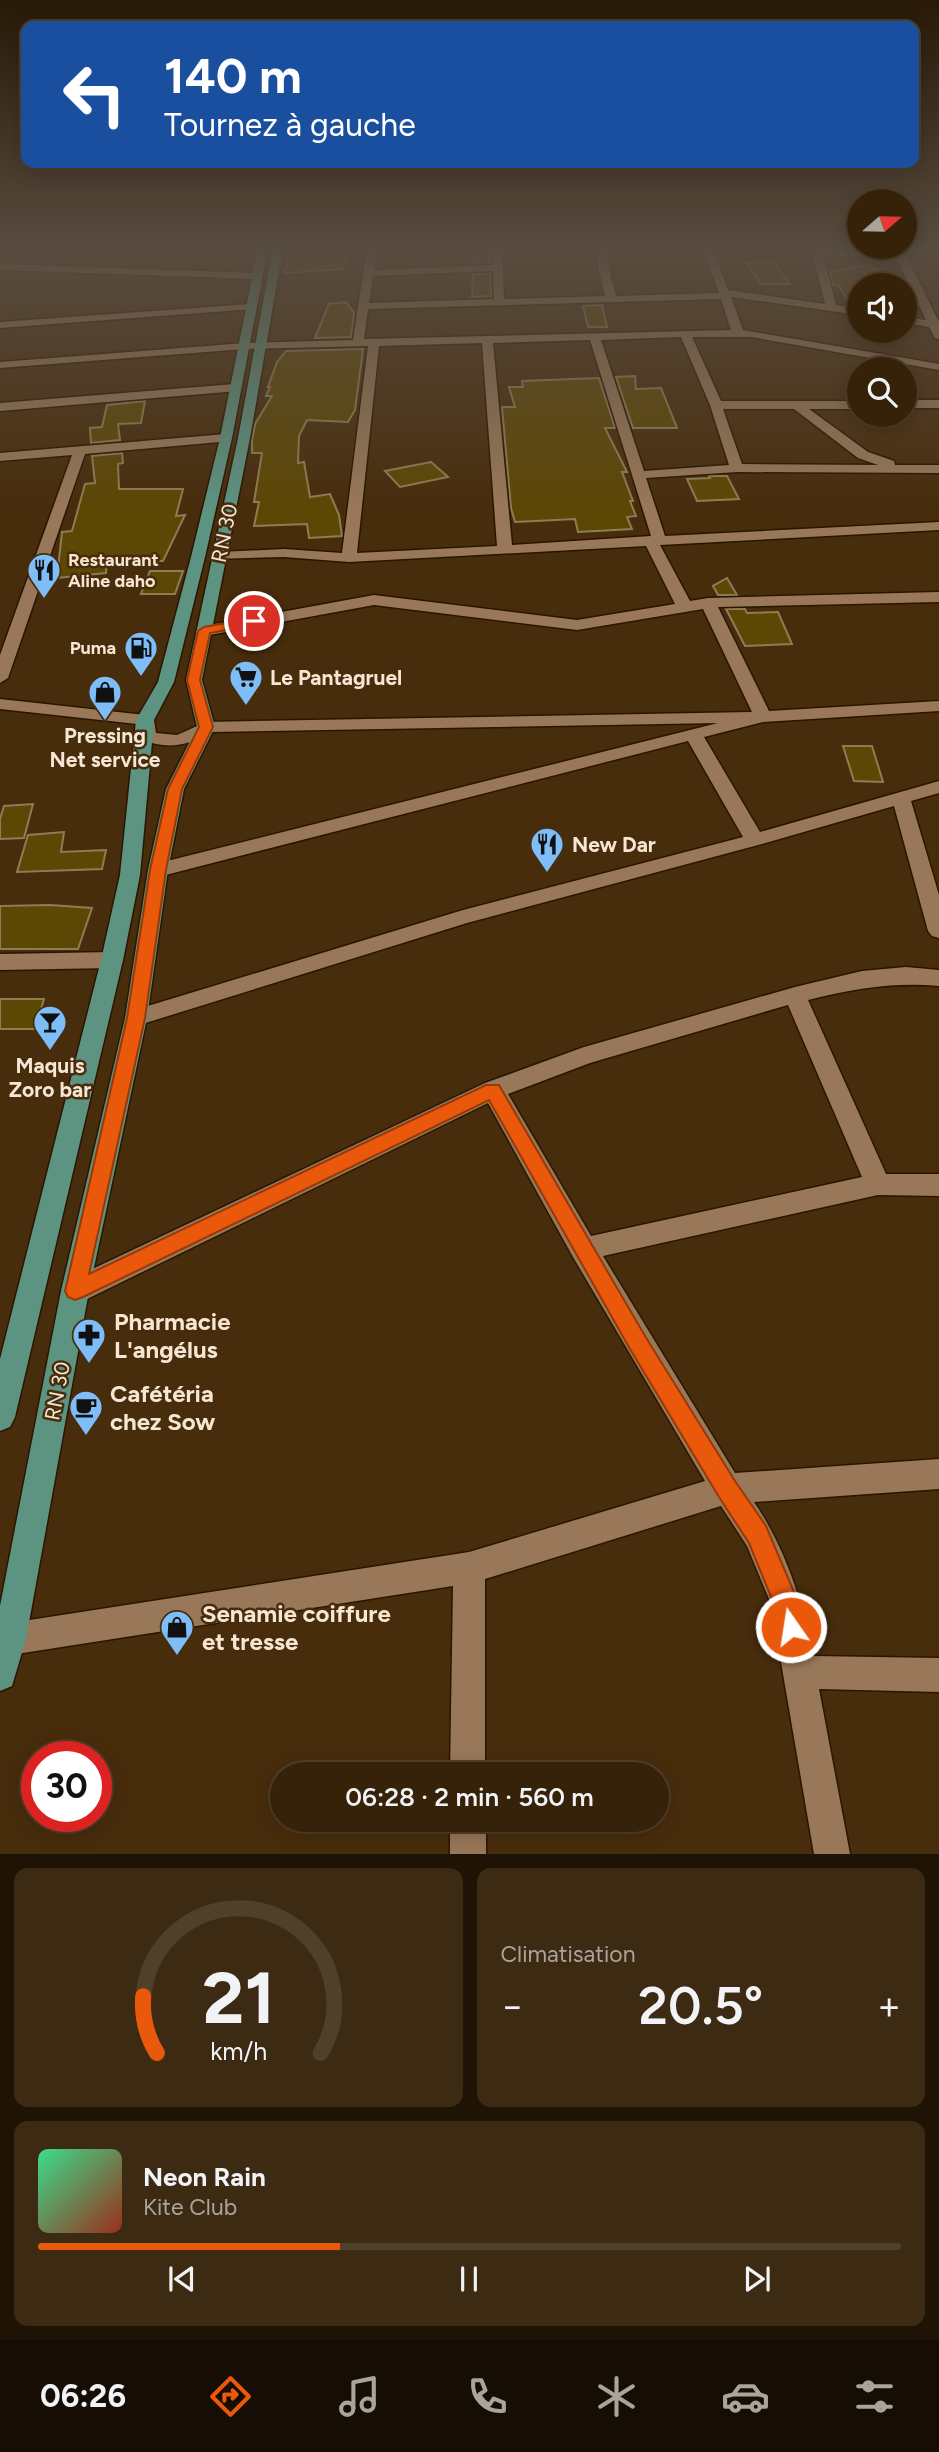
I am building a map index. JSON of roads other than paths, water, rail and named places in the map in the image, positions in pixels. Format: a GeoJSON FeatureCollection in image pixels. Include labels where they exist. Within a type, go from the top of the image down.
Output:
{"type":"FeatureCollection","features":[{"type":"Feature","properties":{"kind":"main road","name":"RN 30"},"geometry":{"type":"LineString","coordinates":[[0,1417],[112,960],[130,875],[145,720],[166,682],[226,438],[234,388],[253,345],[252,335]]}},
{"type":"Feature","properties":{"kind":"main road","name":"RN 30"},"geometry":{"type":"LineString","coordinates":[[0,1674],[5,1637],[75,1291],[136,1018],[158,870],[175,789],[206,727],[194,680],[219,556],[255,335]]}},
{"type":"Feature","properties":{"kind":"street"},"geometry":{"type":"LineString","coordinates":[[358,342],[359,335]]}},
{"type":"Feature","properties":{"kind":"street"},"geometry":{"type":"LineString","coordinates":[[0,365],[253,345],[669,335]]}},
{"type":"Feature","properties":{"kind":"street"},"geometry":{"type":"LineString","coordinates":[[685,335],[716,405],[737,468]]}},
{"type":"Feature","properties":{"kind":"street"},"geometry":{"type":"LineString","coordinates":[[747,335],[939,367]]}},
{"type":"Feature","properties":{"kind":"street"},"geometry":{"type":"LineString","coordinates":[[594,337],[638,475],[655,540],[685,607]]}},
{"type":"Feature","properties":{"kind":"street"},"geometry":{"type":"LineString","coordinates":[[487,340],[505,549]]}},
{"type":"Feature","properties":{"kind":"street"},"geometry":{"type":"LineString","coordinates":[[349,558],[374,342]]}},
{"type":"Feature","properties":{"kind":"street"},"geometry":{"type":"LineString","coordinates":[[0,407],[234,388]]}},
{"type":"Feature","properties":{"kind":"street"},"geometry":{"type":"LineString","coordinates":[[917,404],[939,404]]}},
{"type":"Feature","properties":{"kind":"street"},"geometry":{"type":"LineString","coordinates":[[716,405],[847,405]]}},
{"type":"Feature","properties":{"kind":"street"},"geometry":{"type":"LineString","coordinates":[[798,406],[870,459],[922,471],[939,482]]}},
{"type":"Feature","properties":{"kind":"street"},"geometry":{"type":"LineString","coordinates":[[0,457],[226,438]]}},
{"type":"Feature","properties":{"kind":"street"},"geometry":{"type":"LineString","coordinates":[[0,678],[80,450]]}},
{"type":"Feature","properties":{"kind":"street"},"geometry":{"type":"LineString","coordinates":[[638,475],[737,468],[939,469]]}},
{"type":"Feature","properties":{"kind":"street"},"geometry":{"type":"LineString","coordinates":[[219,556],[284,553],[349,558],[939,526]]}},
{"type":"Feature","properties":{"kind":"street"},"geometry":{"type":"LineString","coordinates":[[204,631],[374,600],[560,625],[621,619],[708,603],[939,597]]}},
{"type":"Feature","properties":{"kind":"street"},"geometry":{"type":"LineString","coordinates":[[708,603],[763,717]]}},
{"type":"Feature","properties":{"kind":"street"},"geometry":{"type":"LineString","coordinates":[[0,704],[145,720],[148,736],[163,743],[191,738],[206,727],[763,717],[939,706]]}},
{"type":"Feature","properties":{"kind":"street"},"geometry":{"type":"LineString","coordinates":[[158,870],[763,717]]}},
{"type":"Feature","properties":{"kind":"street"},"geometry":{"type":"LineString","coordinates":[[693,734],[755,841]]}},
{"type":"Feature","properties":{"kind":"street"},"geometry":{"type":"LineString","coordinates":[[136,1018],[463,917],[755,841],[939,787]]}},
{"type":"Feature","properties":{"kind":"street"},"geometry":{"type":"LineString","coordinates":[[901,798],[939,931]]}},
{"type":"Feature","properties":{"kind":"street"},"geometry":{"type":"LineString","coordinates":[[0,962],[112,960]]}},
{"type":"Feature","properties":{"kind":"street"},"geometry":{"type":"LineString","coordinates":[[75,1291],[493,1090],[584,1056],[795,995],[863,979],[906,975],[939,978]]}},
{"type":"Feature","properties":{"kind":"street"},"geometry":{"type":"LineString","coordinates":[[795,995],[878,1184]]}},
{"type":"Feature","properties":{"kind":"street"},"geometry":{"type":"LineString","coordinates":[[493,1090],[582,1249],[727,1489],[758,1535],[772,1564],[787,1604],[832,1853]]}},
{"type":"Feature","properties":{"kind":"street"},"geometry":{"type":"LineString","coordinates":[[582,1249],[878,1184],[939,1185]]}},
{"type":"Feature","properties":{"kind":"street"},"geometry":{"type":"LineString","coordinates":[[5,1637],[469,1568],[727,1489],[939,1474]]}},
{"type":"Feature","properties":{"kind":"street"},"geometry":{"type":"LineString","coordinates":[[468,1762],[469,1568]]}},
{"type":"Feature","properties":{"kind":"street"},"geometry":{"type":"LineString","coordinates":[[799,1672],[939,1675]]}},
{"type":"Feature","properties":{"kind":"street"},"geometry":{"type":"LineString","coordinates":[[468,1832],[468,1853]]}},
{"type":"Feature","properties":{"kind":"place","name":"Restaurant Aline daho"},"geometry":{"type":"Point","coordinates":[44,600]}},
{"type":"Feature","properties":{"kind":"place","name":"Puma"},"geometry":{"type":"Point","coordinates":[141,678]}},
{"type":"Feature","properties":{"kind":"place","name":"Le Pantagruel"},"geometry":{"type":"Point","coordinates":[246,707]}},
{"type":"Feature","properties":{"kind":"place","name":"Pressing Net service"},"geometry":{"type":"Point","coordinates":[105,722]}},
{"type":"Feature","properties":{"kind":"place","name":"New Dar"},"geometry":{"type":"Point","coordinates":[547,874]}},
{"type":"Feature","properties":{"kind":"place","name":"Maquis Zoro bar"},"geometry":{"type":"Point","coordinates":[50,1052]}},
{"type":"Feature","properties":{"kind":"place","name":"Pharmacie L'angélus"},"geometry":{"type":"Point","coordinates":[89,1365]}},
{"type":"Feature","properties":{"kind":"place","name":"Cafétéria chez Sow"},"geometry":{"type":"Point","coordinates":[86,1437]}},
{"type":"Feature","properties":{"kind":"place","name":"Senamie coiffure et tresse"},"geometry":{"type":"Point","coordinates":[177,1657]}}]}
